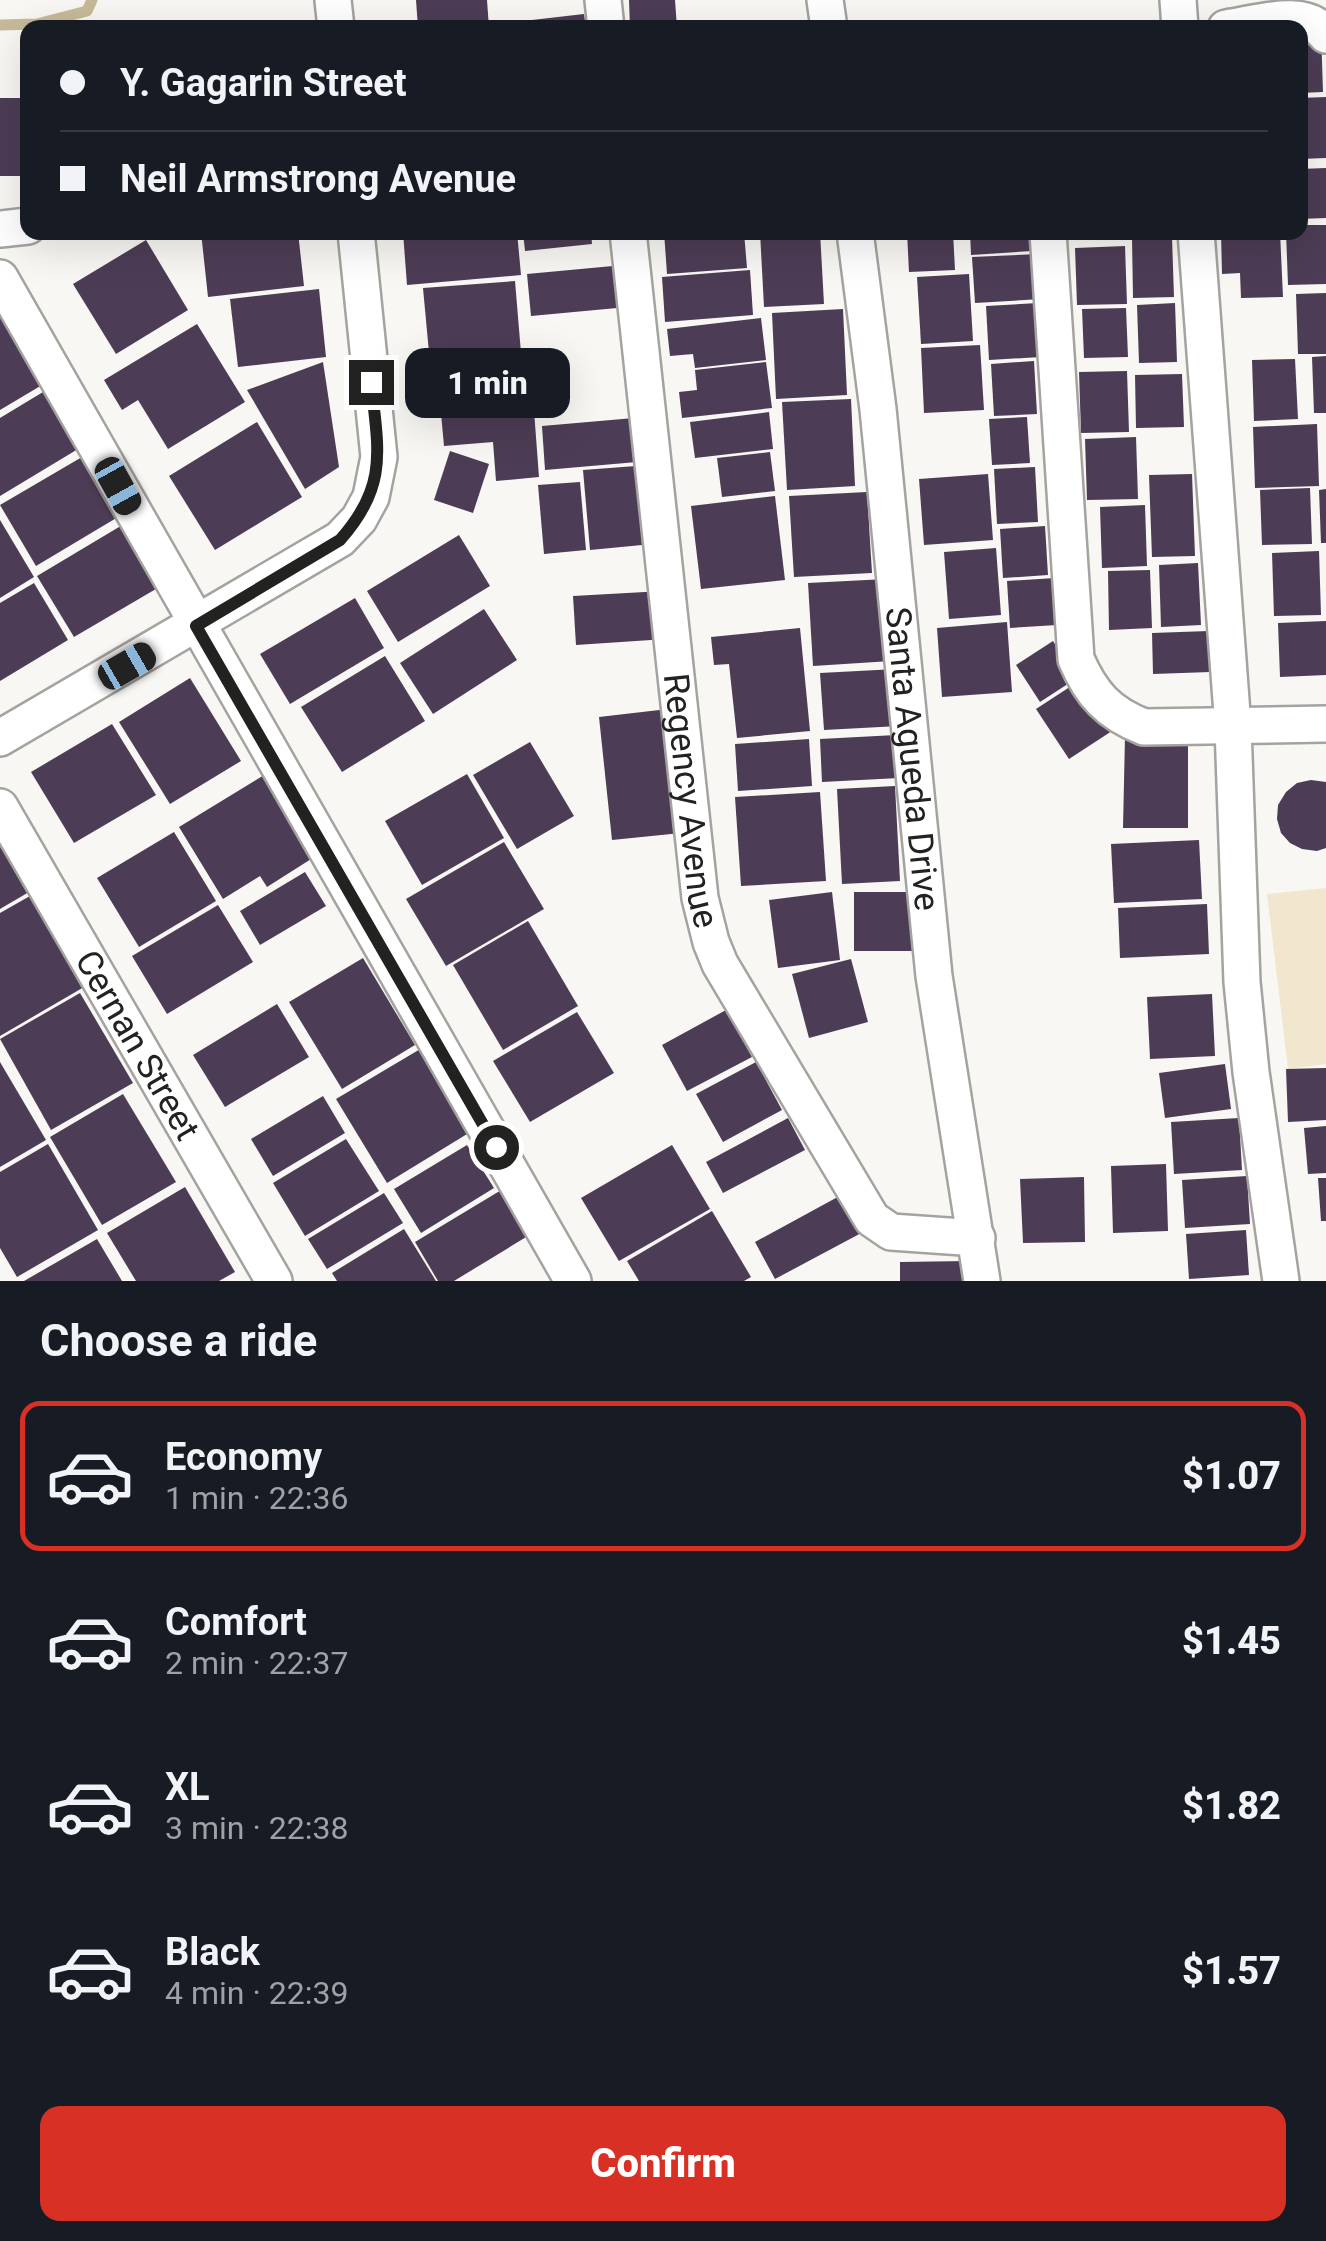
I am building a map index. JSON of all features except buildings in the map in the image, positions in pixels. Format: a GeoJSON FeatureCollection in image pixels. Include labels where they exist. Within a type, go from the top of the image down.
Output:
{"type":"FeatureCollection","features":[{"type":"Feature","properties":{"kind":"street"},"geometry":{"type":"LineString","coordinates":[[0,738],[340,540],[359,519],[371,498],[378,456],[357,240]]}},
{"type":"Feature","properties":{"kind":"street","name":"Regency Avenue"},"geometry":{"type":"LineString","coordinates":[[629,240],[700,898],[711,942],[720,964],[872,1219],[891,1232],[976,1238]]}},
{"type":"Feature","properties":{"kind":"street","name":"Santa Agueda Drive"},"geometry":{"type":"LineString","coordinates":[[857,240],[878,409],[934,976],[982,1281]]}},
{"type":"Feature","properties":{"kind":"street"},"geometry":{"type":"LineString","coordinates":[[1049,240],[1076,659],[1086,683],[1100,703],[1144,728],[1326,724]]}},
{"type":"Feature","properties":{"kind":"street"},"geometry":{"type":"LineString","coordinates":[[1197,240],[1234,728],[1242,982],[1281,1281]]}},
{"type":"Feature","properties":{"kind":"street"},"geometry":{"type":"LineString","coordinates":[[0,278],[573,1281]]}},
{"type":"Feature","properties":{"kind":"street","name":"Cernan Street"},"geometry":{"type":"LineString","coordinates":[[0,808],[274,1281]]}},
{"type":"Feature","properties":{"kind":"shaded area"},"geometry":{"type":"Polygon","coordinates":[[[1326,888],[1326,1064],[1288,1069],[1267,894],[1326,888]]]}},
{"type":"Feature","properties":{"kind":"waterway"},"geometry":{"type":"LineString","coordinates":[[52,20],[87,11],[92,0]]}},
{"type":"Feature","properties":{"kind":"waterway"},"geometry":{"type":"LineString","coordinates":[[0,25],[20,24]]}},
{"type":"Feature","properties":{"kind":"route"},"geometry":{"type":"LineString","coordinates":[[371,382],[378,456],[371,498],[359,519],[340,540],[196,626],[496,1147]]}}]}
